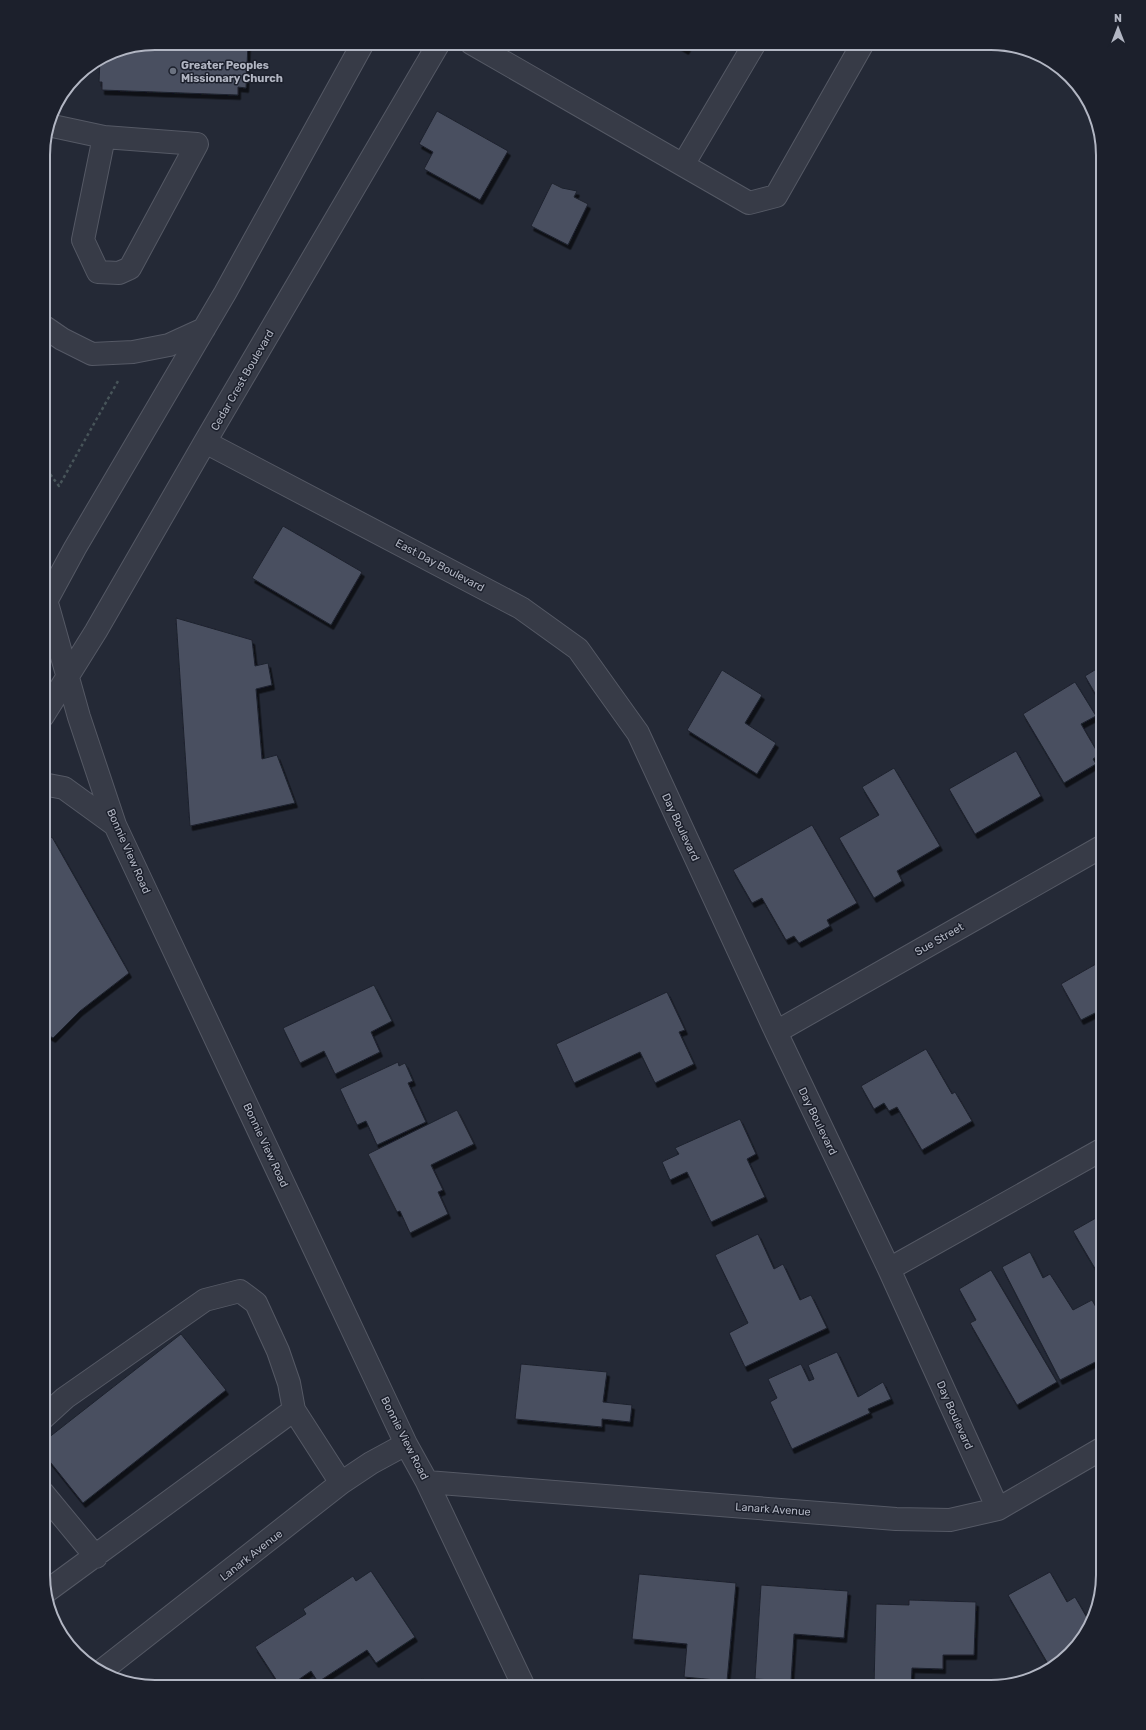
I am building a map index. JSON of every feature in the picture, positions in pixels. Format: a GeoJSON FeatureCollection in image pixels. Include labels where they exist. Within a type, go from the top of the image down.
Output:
{"type":"FeatureCollection","features":[{"type":"Feature","properties":{"kind":"street"},"geometry":{"type":"LineString","coordinates":[[50,589],[204,329],[359,50]]}},
{"type":"Feature","properties":{"kind":"street","name":"Cedar Crest Boulevard"},"geometry":{"type":"LineString","coordinates":[[50,705],[96,631],[435,50]]}},
{"type":"Feature","properties":{"kind":"street"},"geometry":{"type":"LineString","coordinates":[[483,50],[749,203],[776,196],[860,50]]}},
{"type":"Feature","properties":{"kind":"street"},"geometry":{"type":"LineString","coordinates":[[683,165],[751,50]]}},
{"type":"Feature","properties":{"kind":"street"},"geometry":{"type":"LineString","coordinates":[[54,126],[104,137],[197,144],[130,268],[119,273],[98,272],[83,240],[104,137]]}},
{"type":"Feature","properties":{"kind":"street"},"geometry":{"type":"LineString","coordinates":[[50,331],[62,339],[92,354],[133,352],[169,345],[204,329]]}},
{"type":"Feature","properties":{"kind":"street","name":"East Day Boulevard"},"geometry":{"type":"LineString","coordinates":[[205,442],[521,608],[578,649],[638,733]]}},
{"type":"Feature","properties":{"kind":"street","name":"Bonnie View Road"},"geometry":{"type":"LineString","coordinates":[[50,618],[68,675],[79,717],[115,825],[406,1444],[427,1482],[521,1680]]}},
{"type":"Feature","properties":{"kind":"street","name":"Day Boulevard"},"geometry":{"type":"LineString","coordinates":[[638,733],[776,1032],[889,1269],[998,1509]]}},
{"type":"Feature","properties":{"kind":"street"},"geometry":{"type":"LineString","coordinates":[[50,785],[64,788],[115,825]]}},
{"type":"Feature","properties":{"kind":"street","name":"Sue Street"},"geometry":{"type":"LineString","coordinates":[[776,1032],[1096,850]]}},
{"type":"Feature","properties":{"kind":"street"},"geometry":{"type":"LineString","coordinates":[[889,1269],[1096,1153]]}},
{"type":"Feature","properties":{"kind":"street"},"geometry":{"type":"LineString","coordinates":[[50,1412],[65,1398],[205,1300],[240,1292],[256,1303],[278,1351],[289,1383],[294,1410],[341,1483]]}},
{"type":"Feature","properties":{"kind":"street"},"geometry":{"type":"LineString","coordinates":[[51,1588],[96,1557],[294,1410]]}},
{"type":"Feature","properties":{"kind":"street","name":"Lanark Avenue"},"geometry":{"type":"LineString","coordinates":[[106,1668],[341,1483],[371,1463],[406,1444]]}},
{"type":"Feature","properties":{"kind":"street","name":"Lanark Avenue"},"geometry":{"type":"LineString","coordinates":[[427,1482],[896,1519],[950,1520],[998,1509],[1096,1452]]}},
{"type":"Feature","properties":{"kind":"street"},"geometry":{"type":"LineString","coordinates":[[50,1501],[96,1557]]}},
{"type":"Feature","properties":{"kind":"path"},"geometry":{"type":"LineString","coordinates":[[50,474],[59,486],[120,378]]}},
{"type":"Feature","properties":{"kind":"building","name":"Greater Peoples Missionary Church"},"geometry":{"type":"Polygon","coordinates":[[[148,50],[248,50],[246,88],[238,87],[238,95],[102,90],[102,82],[99,82],[100,66],[115,58],[134,52],[148,50]]]}},
{"type":"Feature","properties":{"kind":"building"},"geometry":{"type":"Polygon","coordinates":[[[437,111],[508,151],[480,200],[424,169],[433,152],[419,144],[437,111]]]}},
{"type":"Feature","properties":{"kind":"building"},"geometry":{"type":"Polygon","coordinates":[[[552,183],[562,188],[577,191],[574,197],[588,204],[568,245],[531,226],[552,183]]]}},
{"type":"Feature","properties":{"kind":"building"},"geometry":{"type":"Polygon","coordinates":[[[283,526],[362,572],[331,625],[252,578],[283,526]]]}},
{"type":"Feature","properties":{"kind":"building"},"geometry":{"type":"Polygon","coordinates":[[[176,618],[252,640],[255,666],[268,663],[272,685],[256,689],[262,759],[277,755],[295,803],[190,826],[176,618]]]}},
{"type":"Feature","properties":{"kind":"building"},"geometry":{"type":"Polygon","coordinates":[[[1096,669],[1096,695],[1085,676],[1096,669]]]}},
{"type":"Feature","properties":{"kind":"building"},"geometry":{"type":"Polygon","coordinates":[[[722,670],[762,695],[745,723],[776,743],[757,774],[687,730],[722,670]]]}},
{"type":"Feature","properties":{"kind":"building"},"geometry":{"type":"Polygon","coordinates":[[[1075,682],[1096,716],[1081,724],[1096,750],[1096,757],[1093,759],[1096,764],[1064,783],[1023,714],[1075,682]]]}},
{"type":"Feature","properties":{"kind":"building"},"geometry":{"type":"Polygon","coordinates":[[[1016,751],[1041,796],[975,834],[949,789],[1016,751]]]}},
{"type":"Feature","properties":{"kind":"building"},"geometry":{"type":"Polygon","coordinates":[[[894,768],[940,846],[897,871],[902,881],[874,898],[839,838],[879,815],[862,787],[894,768]]]}},
{"type":"Feature","properties":{"kind":"building"},"geometry":{"type":"Polygon","coordinates":[[[812,825],[857,903],[827,920],[830,926],[799,943],[794,936],[786,940],[762,898],[752,903],[733,870],[812,825]]]}},
{"type":"Feature","properties":{"kind":"building"},"geometry":{"type":"Polygon","coordinates":[[[52,837],[129,973],[80,1011],[53,1038],[50,1036],[50,838],[52,837]]]}},
{"type":"Feature","properties":{"kind":"building"},"geometry":{"type":"Polygon","coordinates":[[[1096,964],[1096,1012],[1081,1020],[1061,984],[1096,964]]]}},
{"type":"Feature","properties":{"kind":"building"},"geometry":{"type":"Polygon","coordinates":[[[374,985],[392,1021],[371,1032],[380,1052],[335,1074],[324,1051],[300,1063],[283,1028],[374,985]]]}},
{"type":"Feature","properties":{"kind":"building"},"geometry":{"type":"Polygon","coordinates":[[[667,992],[685,1030],[679,1032],[694,1064],[655,1083],[640,1052],[574,1083],[556,1044],[667,992]]]}},
{"type":"Feature","properties":{"kind":"building"},"geometry":{"type":"Polygon","coordinates":[[[926,1049],[952,1094],[955,1092],[972,1121],[922,1150],[897,1107],[889,1111],[884,1103],[874,1109],[861,1086],[926,1049]]]}},
{"type":"Feature","properties":{"kind":"building"},"geometry":{"type":"Polygon","coordinates":[[[398,1062],[399,1066],[405,1063],[413,1081],[408,1083],[426,1122],[377,1145],[366,1121],[357,1125],[340,1089],[398,1062]]]}},
{"type":"Feature","properties":{"kind":"building"},"geometry":{"type":"Polygon","coordinates":[[[457,1110],[474,1144],[431,1165],[443,1190],[438,1192],[448,1214],[410,1233],[400,1211],[397,1212],[368,1154],[457,1110]]]}},
{"type":"Feature","properties":{"kind":"building"},"geometry":{"type":"Polygon","coordinates":[[[740,1119],[756,1154],[747,1159],[765,1197],[711,1222],[687,1172],[670,1180],[662,1162],[679,1154],[675,1148],[740,1119]]]}},
{"type":"Feature","properties":{"kind":"building"},"geometry":{"type":"Polygon","coordinates":[[[1096,1218],[1096,1270],[1073,1231],[1096,1218]]]}},
{"type":"Feature","properties":{"kind":"building"},"geometry":{"type":"Polygon","coordinates":[[[758,1234],[774,1269],[783,1264],[800,1300],[811,1295],[827,1328],[745,1367],[729,1333],[748,1323],[715,1255],[758,1234]]]}},
{"type":"Feature","properties":{"kind":"building"},"geometry":{"type":"Polygon","coordinates":[[[1030,1252],[1043,1278],[1050,1274],[1073,1310],[1092,1300],[1096,1307],[1096,1362],[1060,1380],[1002,1267],[1030,1252]]]}},
{"type":"Feature","properties":{"kind":"building"},"geometry":{"type":"Polygon","coordinates":[[[991,1270],[1057,1382],[1017,1405],[970,1323],[976,1320],[959,1289],[991,1270]]]}},
{"type":"Feature","properties":{"kind":"building"},"geometry":{"type":"Polygon","coordinates":[[[181,1334],[226,1390],[83,1503],[50,1462],[50,1437],[181,1334]]]}},
{"type":"Feature","properties":{"kind":"building"},"geometry":{"type":"Polygon","coordinates":[[[837,1352],[858,1397],[883,1382],[891,1399],[868,1409],[870,1413],[792,1449],[770,1402],[777,1398],[768,1379],[801,1364],[809,1381],[814,1379],[808,1365],[837,1352]]]}},
{"type":"Feature","properties":{"kind":"building"},"geometry":{"type":"Polygon","coordinates":[[[521,1364],[607,1372],[603,1402],[632,1405],[630,1422],[602,1419],[602,1427],[515,1419],[521,1364]]]}},
{"type":"Feature","properties":{"kind":"building"},"geometry":{"type":"Polygon","coordinates":[[[371,1571],[415,1637],[376,1663],[367,1650],[321,1680],[317,1680],[311,1671],[298,1680],[276,1680],[255,1647],[306,1614],[303,1609],[353,1576],[356,1581],[371,1571]]]}},
{"type":"Feature","properties":{"kind":"building"},"geometry":{"type":"Polygon","coordinates":[[[1050,1572],[1067,1602],[1075,1597],[1087,1618],[1082,1628],[1074,1639],[1065,1649],[1048,1663],[1008,1595],[1050,1572]]]}},
{"type":"Feature","properties":{"kind":"building"},"geometry":{"type":"Polygon","coordinates":[[[639,1574],[736,1583],[727,1680],[684,1677],[687,1644],[632,1639],[639,1574]]]}},
{"type":"Feature","properties":{"kind":"building"},"geometry":{"type":"Polygon","coordinates":[[[761,1585],[848,1591],[844,1638],[794,1634],[791,1680],[755,1679],[761,1585]]]}},
{"type":"Feature","properties":{"kind":"building"},"geometry":{"type":"Polygon","coordinates":[[[909,1600],[976,1602],[974,1655],[943,1655],[943,1669],[912,1668],[911,1680],[874,1680],[876,1604],[909,1605],[909,1600]]]}},
{"type":"Feature","properties":{"kind":"place","name":"Greater Peoples Missionary Church"},"geometry":{"type":"Point","coordinates":[173,71]}}]}
